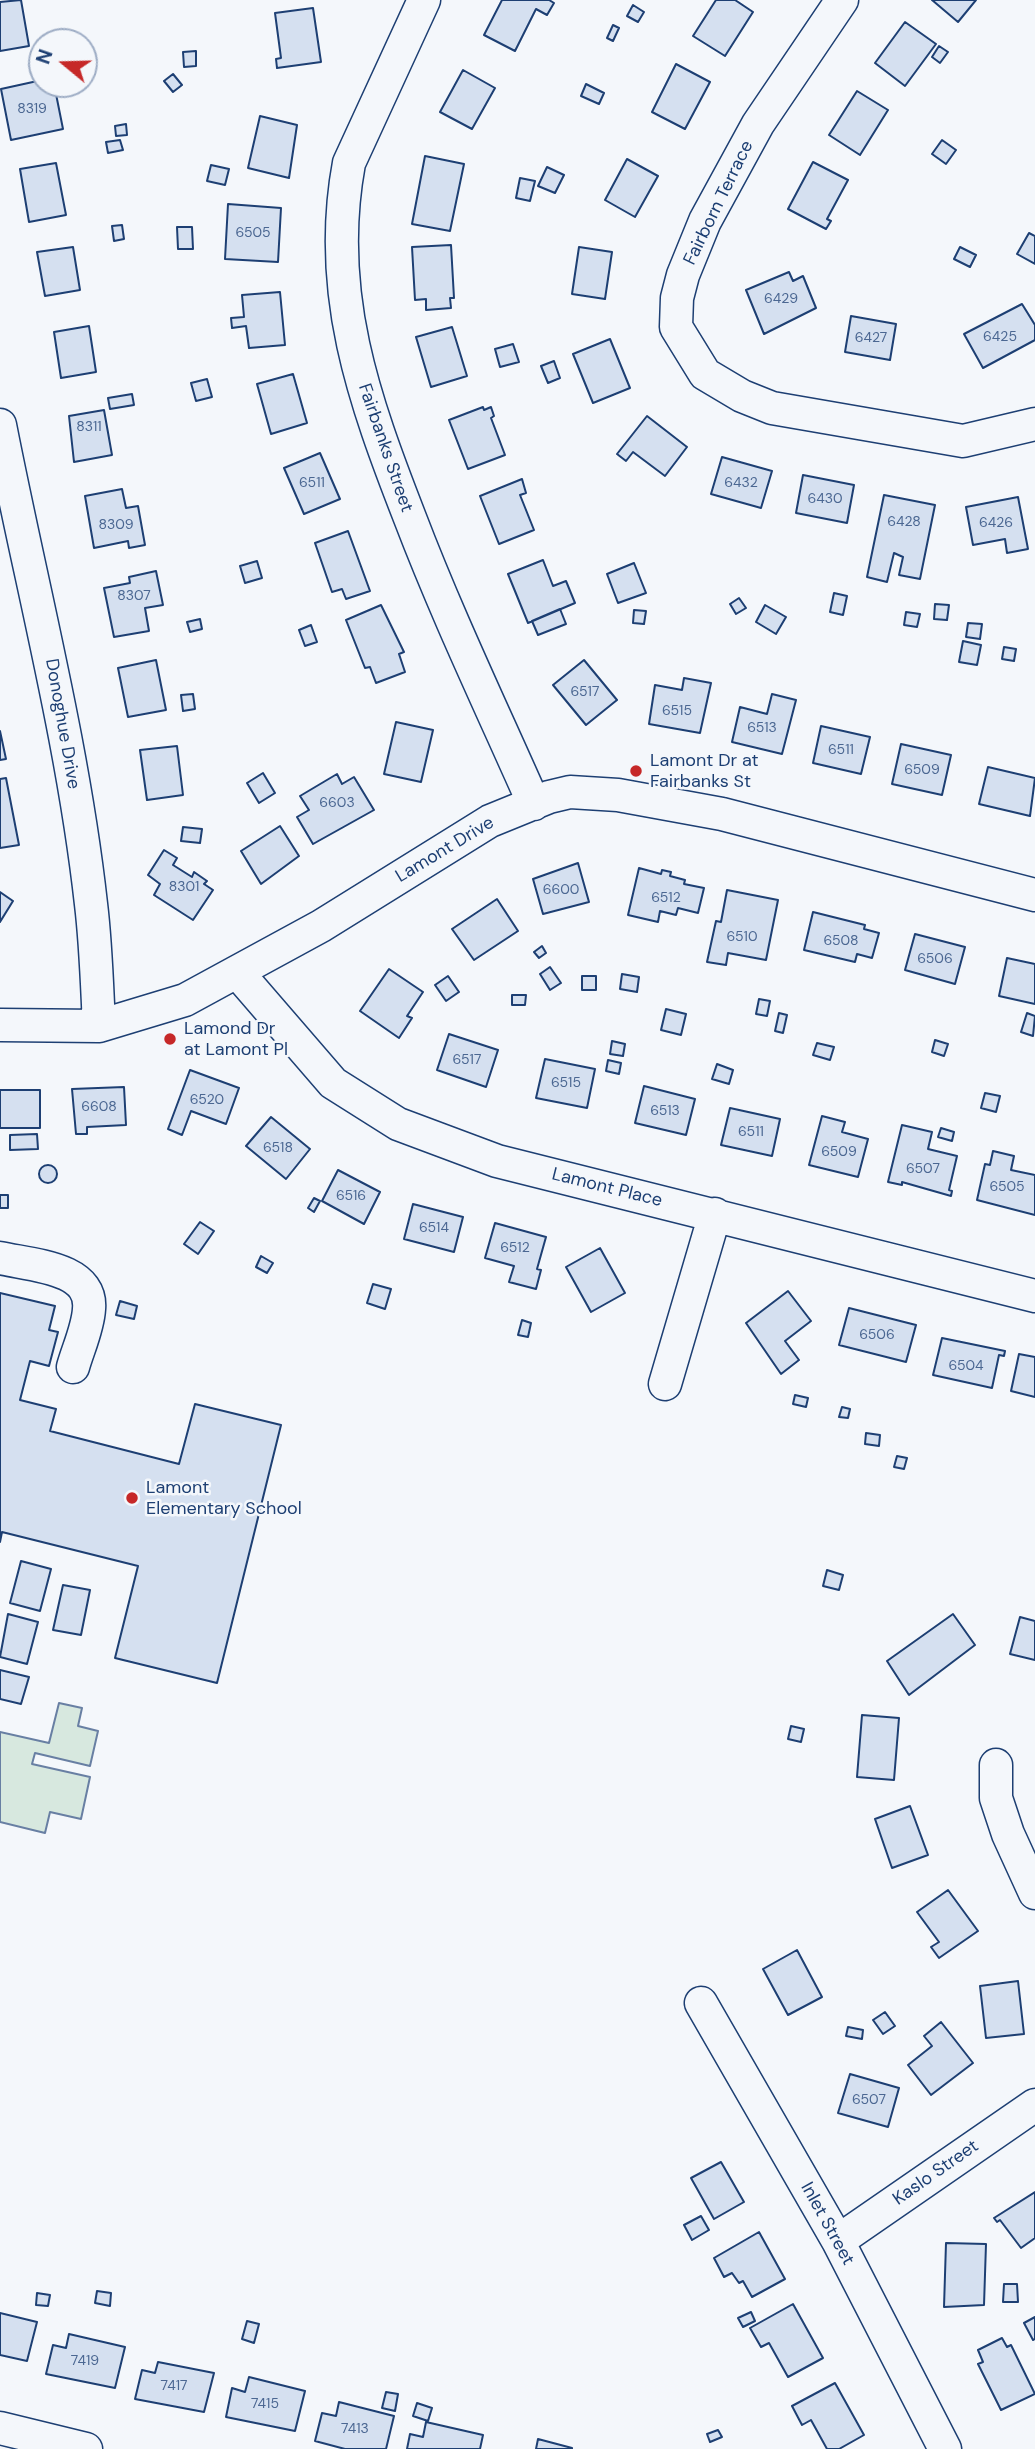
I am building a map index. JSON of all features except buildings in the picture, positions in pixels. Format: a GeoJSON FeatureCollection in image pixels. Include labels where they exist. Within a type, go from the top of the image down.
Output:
{"type":"FeatureCollection","features":[{"type":"Feature","properties":{"kind":"street","name":"Fairborn Terrace"},"geometry":{"type":"LineString","coordinates":[[842,0],[758,124],[705,221],[683,275],[677,298],[676,327],[705,374],[742,396],[772,408],[963,441],[1035,424]]}},
{"type":"Feature","properties":{"kind":"street","name":"Fairbanks Street"},"geometry":{"type":"LineString","coordinates":[[421,1],[349,163],[344,192],[341,273],[351,336],[368,411],[429,567],[534,804]]}},
{"type":"Feature","properties":{"kind":"street","name":"Donoghue Drive"},"geometry":{"type":"LineString","coordinates":[[0,425],[45,631],[73,784],[91,904],[99,1026]]}},
{"type":"Feature","properties":{"kind":"street","name":"Lamont Drive"},"geometry":{"type":"LineString","coordinates":[[0,1025],[99,1026],[185,1000],[321,926],[490,821],[570,793],[618,795],[659,801],[816,836],[1035,895]]}},
{"type":"Feature","properties":{"kind":"street","name":"Lamont Place"},"geometry":{"type":"LineString","coordinates":[[238,973],[333,1083],[398,1124],[497,1161],[1035,1296]]}},
{"type":"Feature","properties":{"kind":"street"},"geometry":{"type":"LineString","coordinates":[[665,1384],[715,1214]]}},
{"type":"Feature","properties":{"kind":"street"},"geometry":{"type":"LineString","coordinates":[[0,1258],[77,1277],[89,1292],[89,1310],[73,1367]]}},
{"type":"Feature","properties":{"kind":"street"},"geometry":{"type":"LineString","coordinates":[[996,1765],[996,1798],[1018,1858],[1035,1893]]}},
{"type":"Feature","properties":{"kind":"street","name":"Inlet Street"},"geometry":{"type":"LineString","coordinates":[[701,2003],[838,2241],[945,2449]]}},
{"type":"Feature","properties":{"kind":"street","name":"Kaslo Street"},"geometry":{"type":"LineString","coordinates":[[838,2241],[1035,2105]]}},
{"type":"Feature","properties":{"kind":"street"},"geometry":{"type":"LineString","coordinates":[[0,2428],[86,2449]]}},
{"type":"Feature","properties":{"kind":"shaded area"},"geometry":{"type":"Polygon","coordinates":[[[59,1703],[82,1708],[78,1726],[98,1731],[90,1766],[35,1753],[32,1764],[90,1777],[81,1819],[50,1812],[45,1833],[0,1822],[0,1732],[49,1743],[59,1703]]]}},
{"type":"Feature","properties":{"kind":"place","name":"Lamont Dr at Fairbanks St"},"geometry":{"type":"Point","coordinates":[636,771]}},
{"type":"Feature","properties":{"kind":"place","name":"Lamond Dr at Lamont Pl"},"geometry":{"type":"Point","coordinates":[170,1039]}},
{"type":"Feature","properties":{"kind":"place","name":"Lamont Elementary School"},"geometry":{"type":"Point","coordinates":[132,1498]}}]}
